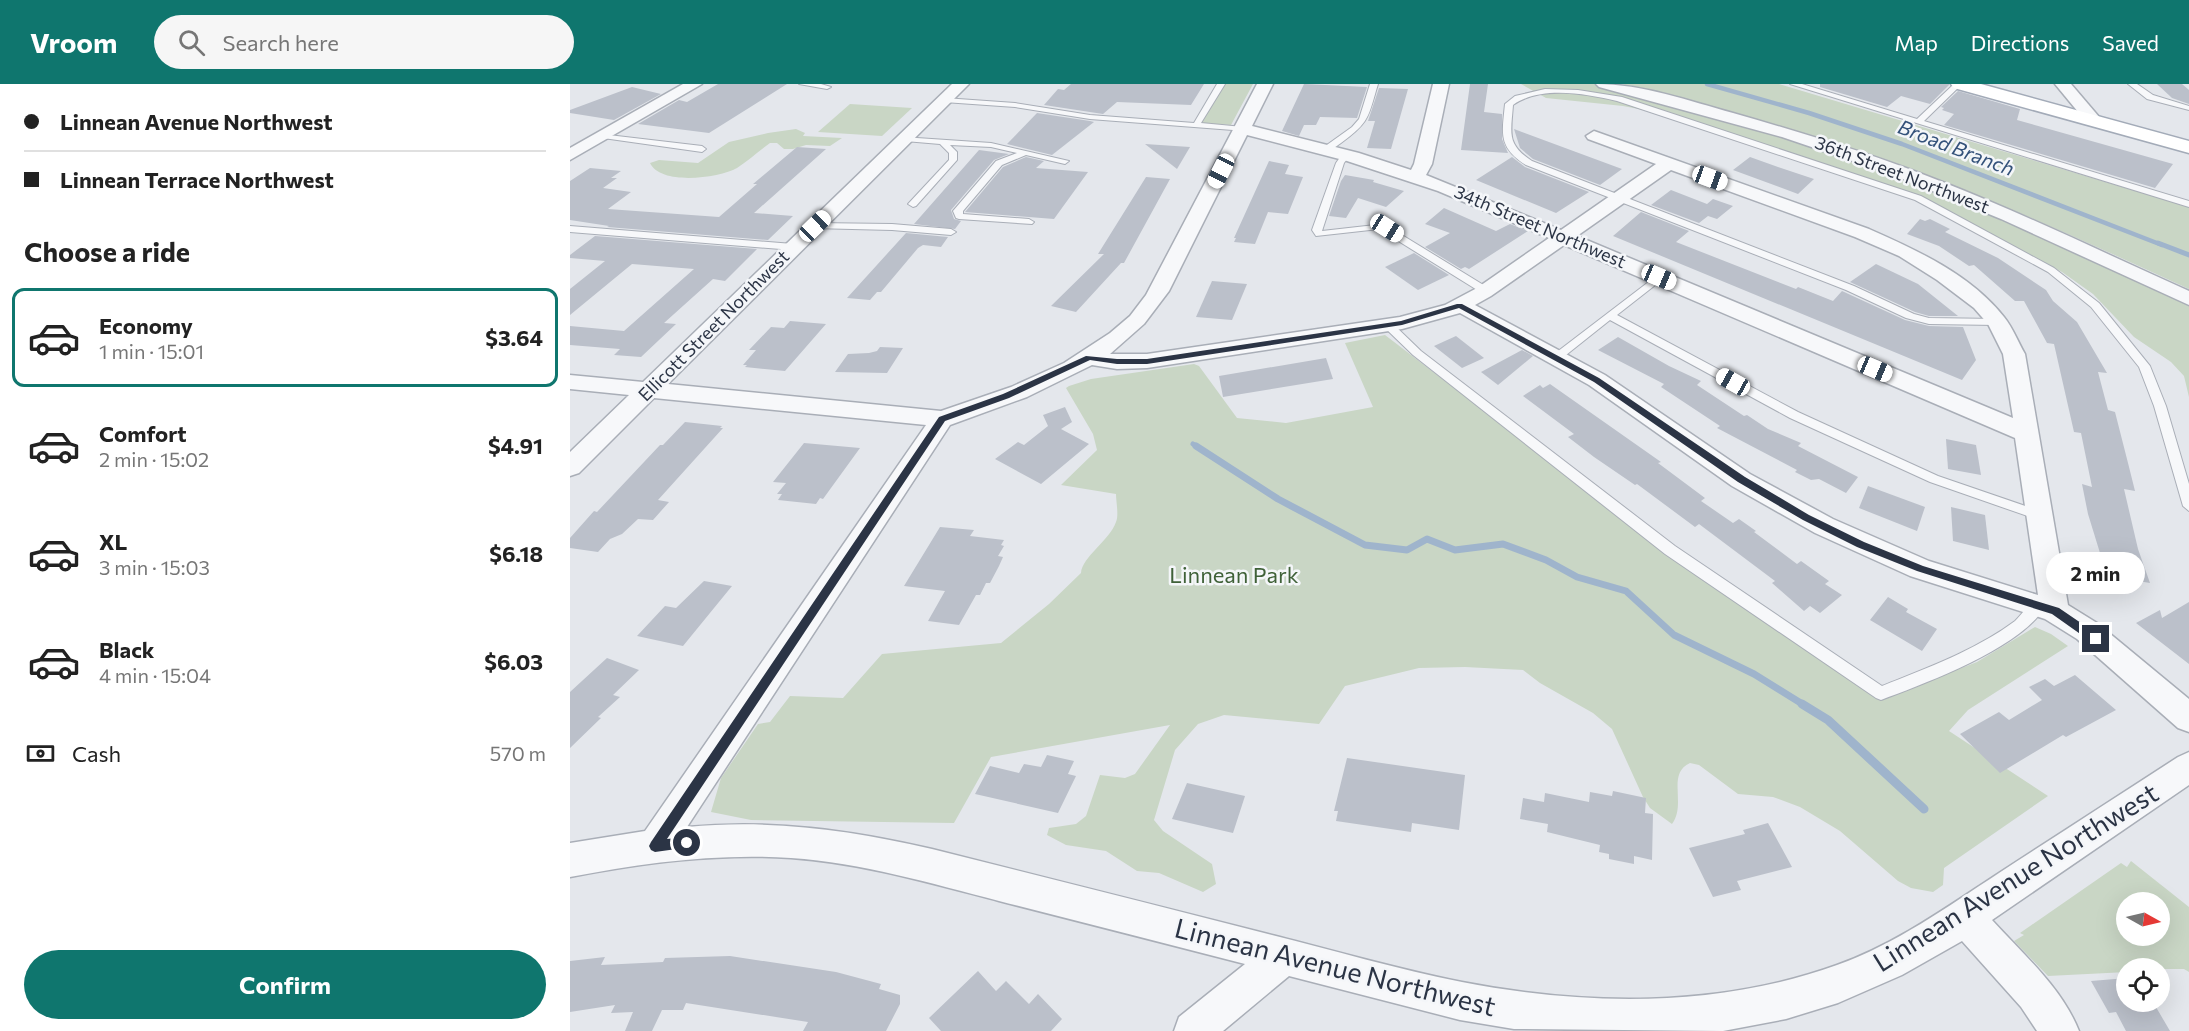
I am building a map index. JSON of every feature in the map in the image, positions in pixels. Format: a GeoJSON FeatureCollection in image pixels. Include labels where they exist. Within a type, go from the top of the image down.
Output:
{"type":"FeatureCollection","features":[{"type":"Feature","properties":{"kind":"main road"},"geometry":{"type":"LineString","coordinates":[[1964,85],[2189,147]]}},
{"type":"Feature","properties":{"kind":"street"},"geometry":{"type":"LineString","coordinates":[[570,155],[694,84]]}},
{"type":"Feature","properties":{"kind":"street","name":"Ellicott Street Northwest"},"geometry":{"type":"LineString","coordinates":[[570,467],[961,84]]}},
{"type":"Feature","properties":{"kind":"street"},"geometry":{"type":"LineString","coordinates":[[570,382],[942,419],[1006,396],[1089,358],[1137,320],[1170,272],[1265,84]]}},
{"type":"Feature","properties":{"kind":"street"},"geometry":{"type":"LineString","coordinates":[[1416,177],[1423,164],[1441,84]]}},
{"type":"Feature","properties":{"kind":"street","name":"36th Street Northwest"},"geometry":{"type":"LineString","coordinates":[[1604,84],[1786,133],[1898,170],[2019,221],[2189,299]]}},
{"type":"Feature","properties":{"kind":"street"},"geometry":{"type":"LineString","coordinates":[[2063,84],[2094,121]]}},
{"type":"Feature","properties":{"kind":"street","name":"34th Street Northwest"},"geometry":{"type":"LineString","coordinates":[[1243,129],[1327,149],[1416,177],[1659,277],[2028,434]]}},
{"type":"Feature","properties":{"kind":"street"},"geometry":{"type":"LineString","coordinates":[[1594,136],[1862,233],[1906,252],[1968,293],[1996,322],[2014,354],[2041,516],[2047,608]]}},
{"type":"Feature","properties":{"kind":"street"},"geometry":{"type":"LineString","coordinates":[[1089,358],[1141,362],[1423,318],[1460,305],[1486,291],[1669,164]]}},
{"type":"Feature","properties":{"kind":"street"},"geometry":{"type":"LineString","coordinates":[[1460,305],[1557,357],[1628,400],[1742,480],[1824,526],[1920,569],[2047,608],[2087,631],[2189,718]]}},
{"type":"Feature","properties":{"kind":"street"},"geometry":{"type":"LineString","coordinates":[[655,846],[942,419]]}},
{"type":"Feature","properties":{"kind":"street","name":"Linnean Avenue Northwest"},"geometry":{"type":"LineString","coordinates":[[570,860],[655,846],[702,842],[761,840],[819,844],[865,851],[932,866],[1284,957],[1499,1009],[1579,1018],[1652,1018],[1748,1008],[1817,990],[1889,962],[1965,917],[2189,767]]}},
{"type":"Feature","properties":{"kind":"street"},"geometry":{"type":"LineString","coordinates":[[1965,917],[2034,994],[2060,1031]]}},
{"type":"Feature","properties":{"kind":"street"},"geometry":{"type":"LineString","coordinates":[[1193,1031],[1284,957]]}},
{"type":"Feature","properties":{"kind":"lane"},"geometry":{"type":"LineString","coordinates":[[803,84],[828,87]]}},
{"type":"Feature","properties":{"kind":"lane"},"geometry":{"type":"LineString","coordinates":[[1197,124],[1221,84]]}},
{"type":"Feature","properties":{"kind":"lane"},"geometry":{"type":"LineString","coordinates":[[1327,149],[1363,120],[1374,84]]}},
{"type":"Feature","properties":{"kind":"lane"},"geometry":{"type":"LineString","coordinates":[[1794,84],[2189,204]]}},
{"type":"Feature","properties":{"kind":"lane"},"geometry":{"type":"LineString","coordinates":[[2132,84],[2150,97],[2189,108]]}},
{"type":"Feature","properties":{"kind":"lane"},"geometry":{"type":"LineString","coordinates":[[1918,122],[1964,85]]}},
{"type":"Feature","properties":{"kind":"lane"},"geometry":{"type":"LineString","coordinates":[[1996,322],[1929,321],[1910,316],[1850,288],[1529,163],[1513,154],[1507,144],[1509,104],[1520,94],[1564,89],[1591,92],[1619,99],[1918,198],[2051,270],[2095,305],[2144,366],[2160,406],[2189,506]]}},
{"type":"Feature","properties":{"kind":"lane"},"geometry":{"type":"LineString","coordinates":[[944,100],[1015,105],[1090,117],[1243,129]]}},
{"type":"Feature","properties":{"kind":"lane"},"geometry":{"type":"LineString","coordinates":[[603,136],[702,149]]}},
{"type":"Feature","properties":{"kind":"lane"},"geometry":{"type":"LineString","coordinates":[[904,139],[991,145],[1065,161]]}},
{"type":"Feature","properties":{"kind":"lane"},"geometry":{"type":"LineString","coordinates":[[913,204],[953,160],[953,152],[942,141]]}},
{"type":"Feature","properties":{"kind":"lane"},"geometry":{"type":"LineString","coordinates":[[1024,153],[999,164],[958,211],[959,216],[1029,222]]}},
{"type":"Feature","properties":{"kind":"lane"},"geometry":{"type":"LineString","coordinates":[[1346,155],[1340,163],[1317,231],[1319,234],[1381,226],[1486,291]]}},
{"type":"Feature","properties":{"kind":"lane"},"geometry":{"type":"LineString","coordinates":[[815,226],[951,232]]}},
{"type":"Feature","properties":{"kind":"lane"},"geometry":{"type":"LineString","coordinates":[[570,229],[793,247]]}},
{"type":"Feature","properties":{"kind":"lane"},"geometry":{"type":"LineString","coordinates":[[1557,357],[1659,277]]}},
{"type":"Feature","properties":{"kind":"lane"},"geometry":{"type":"LineString","coordinates":[[1610,316],[1794,415],[1934,479],[2041,516]]}},
{"type":"Feature","properties":{"kind":"lane"},"geometry":{"type":"LineString","coordinates":[[1388,325],[1417,353],[1670,550],[1881,693],[1928,675],[2001,637],[2047,608]]}},
{"type":"Feature","properties":{"kind":"green space"},"geometry":{"type":"Polygon","coordinates":[[[1224,84],[1253,84],[1231,125],[1201,123],[1224,84]]]}},
{"type":"Feature","properties":{"kind":"green space","name":"Broad Branch"},"geometry":{"type":"Polygon","coordinates":[[[1521,84],[1594,84],[1824,149],[1960,199],[2189,304],[2189,397],[2184,376],[2171,362],[2134,337],[2093,294],[2062,272],[1921,200],[1649,111],[1546,98],[1521,84]]]}},
{"type":"Feature","properties":{"kind":"green space","name":"Broad Branch"},"geometry":{"type":"Polygon","coordinates":[[[1622,84],[1779,84],[2189,207],[2189,289],[2021,214],[1892,163],[1793,131],[1622,84]]]}},
{"type":"Feature","properties":{"kind":"green space"},"geometry":{"type":"Polygon","coordinates":[[[850,104],[912,108],[882,136],[818,132],[850,104]]]}},
{"type":"Feature","properties":{"kind":"green space"},"geometry":{"type":"Polygon","coordinates":[[[796,129],[805,133],[803,136],[842,138],[830,146],[806,145],[793,149],[784,149],[777,143],[770,143],[737,168],[704,177],[666,175],[656,170],[650,163],[659,160],[698,163],[729,142],[796,129]]]}},
{"type":"Feature","properties":{"kind":"green space","name":"Linnean Park"},"geometry":{"type":"Polygon","coordinates":[[[1385,335],[1659,545],[1891,695],[1977,662],[2035,627],[2051,634],[2068,646],[1968,710],[1949,731],[2048,796],[1944,868],[1943,885],[1933,892],[1911,888],[1898,881],[1840,831],[1800,807],[1773,797],[1738,794],[1699,765],[1690,763],[1679,774],[1678,808],[1672,824],[1650,808],[1612,729],[1593,713],[1540,683],[1523,670],[1465,667],[1419,668],[1345,686],[1319,724],[1224,715],[1198,724],[1175,750],[1154,820],[1163,831],[1212,864],[1216,884],[1203,892],[1159,873],[1137,871],[1106,851],[1066,845],[1047,835],[1049,828],[1076,824],[1086,816],[1100,775],[1125,778],[1135,774],[1170,725],[991,757],[954,823],[751,820],[711,812],[721,778],[758,724],[770,722],[790,696],[843,698],[882,654],[1001,643],[1049,604],[1081,573],[1086,561],[1113,529],[1117,519],[1116,494],[1061,485],[1097,450],[1093,434],[1066,388],[1091,379],[1194,364],[1199,366],[1237,418],[1286,423],[1373,407],[1345,343],[1385,335]]]}},
{"type":"Feature","properties":{"kind":"green space"},"geometry":{"type":"Polygon","coordinates":[[[2131,861],[2189,907],[2189,972],[2184,969],[2170,969],[2170,958],[2116,958],[2116,973],[2048,976],[2014,941],[2024,935],[2020,933],[2121,863],[2127,867],[2131,861]]]}},
{"type":"Feature","properties":{"kind":"building"},"geometry":{"type":"Polygon","coordinates":[[[718,84],[787,84],[709,133],[638,124],[679,100],[687,102],[718,84]]]}},
{"type":"Feature","properties":{"kind":"building"},"geometry":{"type":"Polygon","coordinates":[[[1071,84],[1204,84],[1191,105],[1117,102],[1103,114],[1044,105],[1058,89],[1064,90],[1071,84]]]}},
{"type":"Feature","properties":{"kind":"building"},"geometry":{"type":"Polygon","coordinates":[[[1304,84],[1367,87],[1357,118],[1320,117],[1316,125],[1304,125],[1299,136],[1282,131],[1304,84]]]}},
{"type":"Feature","properties":{"kind":"building"},"geometry":{"type":"Polygon","coordinates":[[[1470,84],[1488,84],[1484,112],[1502,114],[1502,139],[1508,153],[1461,150],[1470,84]]]}},
{"type":"Feature","properties":{"kind":"building"},"geometry":{"type":"Polygon","coordinates":[[[1820,84],[1949,85],[1930,104],[1901,96],[1887,107],[1820,87],[1820,84]]]}},
{"type":"Feature","properties":{"kind":"building"},"geometry":{"type":"Polygon","coordinates":[[[2157,84],[2182,84],[2189,90],[2189,104],[2172,98],[2157,84]]]}},
{"type":"Feature","properties":{"kind":"building"},"geometry":{"type":"Polygon","coordinates":[[[632,87],[661,94],[614,120],[570,113],[570,110],[632,87]]]}},
{"type":"Feature","properties":{"kind":"building"},"geometry":{"type":"Polygon","coordinates":[[[1379,88],[1408,89],[1391,149],[1367,148],[1375,121],[1368,121],[1379,88]]]}},
{"type":"Feature","properties":{"kind":"building"},"geometry":{"type":"Polygon","coordinates":[[[1958,91],[2020,109],[2017,120],[2173,164],[2155,188],[1944,125],[1954,114],[1942,110],[1944,108],[1941,107],[1958,91]]]}},
{"type":"Feature","properties":{"kind":"building"},"geometry":{"type":"Polygon","coordinates":[[[1037,113],[1094,122],[1052,155],[1007,144],[1037,113]]]}},
{"type":"Feature","properties":{"kind":"building"},"geometry":{"type":"Polygon","coordinates":[[[1514,129],[1622,169],[1600,185],[1533,159],[1520,148],[1514,129]]]}},
{"type":"Feature","properties":{"kind":"building"},"geometry":{"type":"Polygon","coordinates":[[[1145,144],[1190,147],[1177,169],[1145,144]]]}},
{"type":"Feature","properties":{"kind":"building"},"geometry":{"type":"Polygon","coordinates":[[[797,147],[826,149],[754,213],[793,216],[768,240],[607,227],[609,226],[570,220],[570,181],[590,168],[621,171],[611,178],[617,178],[603,188],[631,192],[608,209],[719,217],[757,184],[753,184],[797,147]]]}},
{"type":"Feature","properties":{"kind":"building"},"geometry":{"type":"Polygon","coordinates":[[[979,150],[1009,154],[994,160],[951,210],[954,219],[961,221],[955,229],[914,224],[979,150]]]}},
{"type":"Feature","properties":{"kind":"building"},"geometry":{"type":"Polygon","coordinates":[[[1026,157],[1044,161],[1036,168],[1088,172],[1054,219],[965,212],[1003,167],[1026,157]]]}},
{"type":"Feature","properties":{"kind":"building"},"geometry":{"type":"Polygon","coordinates":[[[1512,157],[1525,167],[1589,192],[1556,213],[1476,180],[1512,157]]]}},
{"type":"Feature","properties":{"kind":"building"},"geometry":{"type":"Polygon","coordinates":[[[1750,157],[1814,179],[1798,194],[1733,170],[1750,157]]]}},
{"type":"Feature","properties":{"kind":"building"},"geometry":{"type":"Polygon","coordinates":[[[1269,161],[1289,165],[1285,174],[1303,177],[1288,214],[1268,212],[1255,244],[1234,242],[1236,238],[1234,238],[1269,161]]]}},
{"type":"Feature","properties":{"kind":"building"},"geometry":{"type":"Polygon","coordinates":[[[1345,175],[1374,180],[1373,182],[1404,191],[1386,207],[1358,198],[1346,218],[1329,216],[1345,175]]]}},
{"type":"Feature","properties":{"kind":"building"},"geometry":{"type":"Polygon","coordinates":[[[1146,177],[1170,179],[1124,263],[1121,263],[1076,312],[1051,306],[1104,254],[1098,254],[1146,177]]]}},
{"type":"Feature","properties":{"kind":"building"},"geometry":{"type":"Polygon","coordinates":[[[1671,190],[1707,204],[1713,199],[1733,206],[1717,219],[1708,216],[1699,223],[1651,205],[1671,190]]]}},
{"type":"Feature","properties":{"kind":"building"},"geometry":{"type":"Polygon","coordinates":[[[1444,208],[1496,231],[1510,224],[1528,231],[1469,269],[1465,267],[1461,269],[1425,247],[1450,233],[1425,224],[1444,208]]]}},
{"type":"Feature","properties":{"kind":"building"},"geometry":{"type":"Polygon","coordinates":[[[1641,212],[1689,231],[1676,242],[1796,289],[1798,287],[1833,301],[1842,291],[1905,320],[1929,326],[1963,327],[1976,360],[1962,380],[1613,236],[1641,212]]]}},
{"type":"Feature","properties":{"kind":"building"},"geometry":{"type":"Polygon","coordinates":[[[1920,219],[1925,221],[1930,219],[1950,229],[1945,232],[1998,258],[2046,290],[2053,301],[2077,322],[2107,373],[2098,372],[2108,410],[2115,412],[2135,491],[2124,489],[2138,549],[2150,583],[2103,575],[2096,552],[2100,553],[2082,484],[2092,487],[2081,433],[2074,432],[2054,344],[2047,343],[2024,301],[2015,301],[1974,265],[1969,266],[1939,246],[1907,234],[1920,219]]]}},
{"type":"Feature","properties":{"kind":"building"},"geometry":{"type":"Polygon","coordinates":[[[906,233],[948,237],[941,247],[923,245],[918,248],[881,292],[877,292],[870,300],[847,298],[906,233]]]}},
{"type":"Feature","properties":{"kind":"building"},"geometry":{"type":"Polygon","coordinates":[[[595,236],[757,249],[725,281],[713,279],[664,323],[676,324],[641,357],[614,355],[620,349],[570,345],[570,326],[624,331],[694,269],[632,264],[570,315],[570,289],[605,261],[570,258],[570,255],[595,236]]]}},
{"type":"Feature","properties":{"kind":"building"},"geometry":{"type":"Polygon","coordinates":[[[1414,253],[1449,275],[1418,290],[1385,267],[1414,253]]]}},
{"type":"Feature","properties":{"kind":"building"},"geometry":{"type":"Polygon","coordinates":[[[1876,264],[1918,284],[1958,316],[1929,316],[1915,312],[1850,282],[1876,264]]]}},
{"type":"Feature","properties":{"kind":"building"},"geometry":{"type":"Polygon","coordinates":[[[1212,281],[1247,284],[1232,320],[1196,317],[1212,281]]]}},
{"type":"Feature","properties":{"kind":"building"},"geometry":{"type":"Polygon","coordinates":[[[790,321],[826,324],[785,371],[743,365],[756,350],[749,350],[771,327],[784,328],[790,321]]]}},
{"type":"Feature","properties":{"kind":"building"},"geometry":{"type":"Polygon","coordinates":[[[1456,336],[1484,358],[1462,368],[1434,346],[1456,336]]]}},
{"type":"Feature","properties":{"kind":"building"},"geometry":{"type":"Polygon","coordinates":[[[1618,337],[1701,381],[1697,385],[1744,416],[1747,415],[1768,429],[1801,443],[1798,446],[1858,477],[1846,493],[1819,479],[1811,480],[1795,472],[1797,470],[1717,428],[1720,426],[1661,387],[1664,384],[1598,350],[1618,337]]]}},
{"type":"Feature","properties":{"kind":"building"},"geometry":{"type":"Polygon","coordinates":[[[880,347],[903,348],[887,373],[835,372],[848,354],[869,353],[877,351],[880,347]]]}},
{"type":"Feature","properties":{"kind":"building"},"geometry":{"type":"Polygon","coordinates":[[[1522,350],[1533,356],[1498,385],[1481,372],[1522,350]]]}},
{"type":"Feature","properties":{"kind":"building"},"geometry":{"type":"Polygon","coordinates":[[[1326,358],[1333,379],[1223,397],[1219,376],[1326,358]]]}},
{"type":"Feature","properties":{"kind":"building"},"geometry":{"type":"Polygon","coordinates":[[[1550,384],[1661,462],[1658,463],[1705,498],[1701,501],[1733,523],[1739,519],[1797,564],[1801,561],[1829,581],[1825,584],[1842,595],[1820,613],[1810,606],[1804,611],[1772,583],[1775,581],[1699,524],[1695,527],[1637,484],[1635,485],[1594,457],[1568,437],[1574,434],[1523,396],[1540,385],[1543,388],[1550,384]]]}},
{"type":"Feature","properties":{"kind":"building"},"geometry":{"type":"Polygon","coordinates":[[[1065,407],[1072,422],[1061,429],[1089,444],[1041,484],[995,459],[1018,442],[1024,445],[1048,426],[1043,415],[1065,407]]]}},
{"type":"Feature","properties":{"kind":"building"},"geometry":{"type":"Polygon","coordinates":[[[685,422],[722,426],[720,428],[723,428],[658,500],[669,502],[653,520],[638,519],[622,534],[610,539],[598,552],[570,548],[570,538],[594,511],[597,512],[685,422]]]}},
{"type":"Feature","properties":{"kind":"building"},"geometry":{"type":"Polygon","coordinates":[[[1946,439],[1976,445],[1981,475],[1948,469],[1946,439]]]}},
{"type":"Feature","properties":{"kind":"building"},"geometry":{"type":"Polygon","coordinates":[[[804,443],[860,448],[823,499],[820,498],[816,504],[778,500],[782,494],[777,494],[786,483],[773,482],[804,443]]]}},
{"type":"Feature","properties":{"kind":"building"},"geometry":{"type":"Polygon","coordinates":[[[1868,486],[1925,507],[1917,531],[1859,508],[1868,486]]]}},
{"type":"Feature","properties":{"kind":"building"},"geometry":{"type":"Polygon","coordinates":[[[1951,507],[1985,515],[1989,550],[1953,541],[1951,507]]]}},
{"type":"Feature","properties":{"kind":"building"},"geometry":{"type":"Polygon","coordinates":[[[940,527],[974,530],[970,536],[1004,540],[1001,545],[1004,546],[998,556],[1003,557],[990,583],[986,583],[980,595],[976,595],[959,625],[928,621],[945,591],[904,586],[940,527]]]}},
{"type":"Feature","properties":{"kind":"building"},"geometry":{"type":"Polygon","coordinates":[[[704,581],[732,586],[683,646],[637,636],[665,606],[676,608],[704,581]]]}},
{"type":"Feature","properties":{"kind":"building"},"geometry":{"type":"Polygon","coordinates":[[[1888,597],[1908,609],[1906,612],[1937,629],[1922,651],[1870,620],[1888,597]]]}},
{"type":"Feature","properties":{"kind":"building"},"geometry":{"type":"Polygon","coordinates":[[[2189,602],[2189,664],[2136,623],[2160,610],[2162,618],[2189,602]]]}},
{"type":"Feature","properties":{"kind":"building"},"geometry":{"type":"Polygon","coordinates":[[[607,658],[639,670],[613,695],[620,697],[570,748],[570,692],[607,658]]]}},
{"type":"Feature","properties":{"kind":"building"},"geometry":{"type":"Polygon","coordinates":[[[2075,675],[2116,710],[2066,737],[2063,735],[2000,773],[1960,734],[1999,712],[2009,720],[2042,700],[2029,687],[2045,679],[2054,686],[2075,675]]]}},
{"type":"Feature","properties":{"kind":"building"},"geometry":{"type":"Polygon","coordinates":[[[1047,755],[1074,761],[1068,774],[1076,776],[1058,813],[975,794],[990,766],[1019,773],[1024,764],[1041,767],[1047,755]]]}},
{"type":"Feature","properties":{"kind":"building"},"geometry":{"type":"Polygon","coordinates":[[[1347,758],[1465,775],[1459,830],[1412,823],[1411,832],[1336,821],[1338,811],[1334,811],[1347,758]]]}},
{"type":"Feature","properties":{"kind":"building"},"geometry":{"type":"Polygon","coordinates":[[[1187,783],[1245,796],[1233,833],[1172,819],[1187,783]]]}},
{"type":"Feature","properties":{"kind":"building"},"geometry":{"type":"Polygon","coordinates":[[[1613,791],[1646,798],[1645,813],[1653,814],[1652,860],[1634,856],[1634,864],[1609,859],[1609,854],[1599,852],[1600,845],[1547,832],[1548,824],[1520,819],[1523,798],[1544,802],[1545,793],[1589,802],[1590,792],[1612,796],[1613,791]]]}},
{"type":"Feature","properties":{"kind":"building"},"geometry":{"type":"Polygon","coordinates":[[[1768,823],[1792,867],[1737,881],[1741,890],[1713,897],[1689,848],[1745,834],[1743,830],[1768,823]]]}},
{"type":"Feature","properties":{"kind":"building"},"geometry":{"type":"Polygon","coordinates":[[[730,956],[836,972],[881,984],[879,989],[900,995],[900,1004],[886,1031],[803,1031],[808,1022],[686,1003],[683,1010],[662,1010],[652,1031],[625,1031],[633,1012],[611,1013],[615,1005],[570,1012],[570,961],[605,957],[601,965],[663,962],[665,958],[730,956]]]}},
{"type":"Feature","properties":{"kind":"building"},"geometry":{"type":"Polygon","coordinates":[[[978,971],[996,991],[1006,981],[1029,1004],[1038,994],[1062,1019],[1051,1031],[941,1031],[929,1018],[978,971]]]}},
{"type":"Feature","properties":{"kind":"building"},"geometry":{"type":"Polygon","coordinates":[[[2116,979],[2116,1012],[2109,1013],[2091,981],[2116,979]]]}},
{"type":"Feature","properties":{"kind":"building"},"geometry":{"type":"Polygon","coordinates":[[[2116,1012],[2159,1012],[2170,1031],[2126,1031],[2116,1012]]]}},
{"type":"Feature","properties":{"kind":"waterway","name":"Broad Branch"},"geometry":{"type":"LineString","coordinates":[[1707,84],[1809,113],[1902,144],[2162,245]]}},
{"type":"Feature","properties":{"kind":"waterway","name":"Broad Branch"},"geometry":{"type":"LineString","coordinates":[[2158,243],[2189,255]]}},
{"type":"Feature","properties":{"kind":"waterway"},"geometry":{"type":"LineString","coordinates":[[1196,446],[1278,499],[1365,545],[1407,550],[1427,539],[1455,550],[1503,544],[1546,560],[1577,577],[1626,591],[1674,635],[1754,674],[1804,705]]}},
{"type":"Feature","properties":{"kind":"waterway"},"geometry":{"type":"LineString","coordinates":[[1802,704],[1828,720],[1924,809]]}},
{"type":"Feature","properties":{"kind":"route"},"geometry":{"type":"LineString","coordinates":[[687,843],[655,846],[942,419],[1006,396],[1089,358],[1117,362],[1147,361],[1402,323],[1460,305],[1597,380],[1742,480],[1806,517],[1920,569],[2055,610],[2096,639]]}}]}
